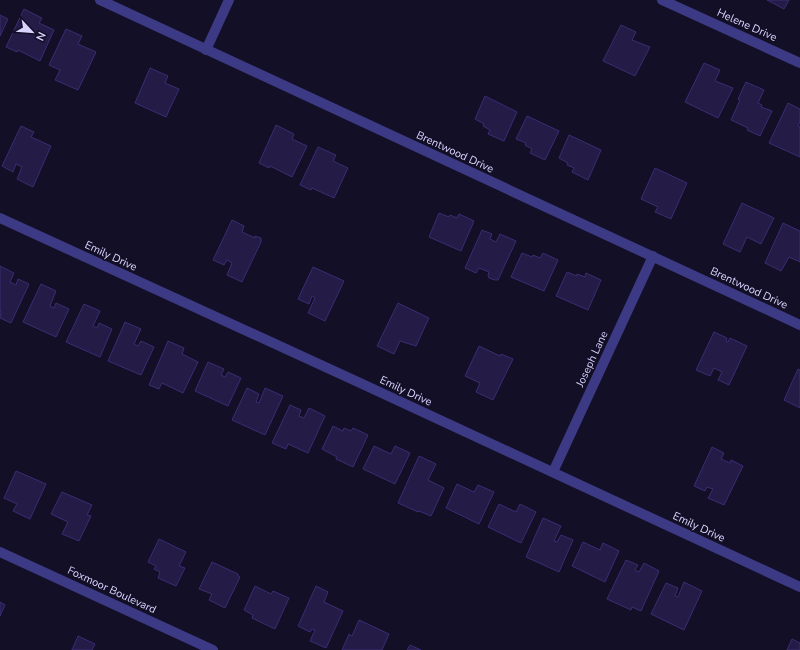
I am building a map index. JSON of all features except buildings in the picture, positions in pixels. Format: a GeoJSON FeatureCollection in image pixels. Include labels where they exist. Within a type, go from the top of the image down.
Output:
{"type":"FeatureCollection","features":[{"type":"Feature","properties":{"kind":"street","name":"Brentwood Drive"},"geometry":{"type":"LineString","coordinates":[[100,0],[800,325]]}},
{"type":"Feature","properties":{"kind":"street"},"geometry":{"type":"LineString","coordinates":[[206,50],[229,0]]}},
{"type":"Feature","properties":{"kind":"street","name":"Helene Drive"},"geometry":{"type":"LineString","coordinates":[[662,0],[800,62]]}},
{"type":"Feature","properties":{"kind":"street","name":"Emily Drive"},"geometry":{"type":"LineString","coordinates":[[0,218],[800,587]]}},
{"type":"Feature","properties":{"kind":"street","name":"Joseph Lane"},"geometry":{"type":"LineString","coordinates":[[553,472],[653,256]]}},
{"type":"Feature","properties":{"kind":"street","name":"Foxmoor Boulevard"},"geometry":{"type":"LineString","coordinates":[[0,552],[213,650]]}}]}
